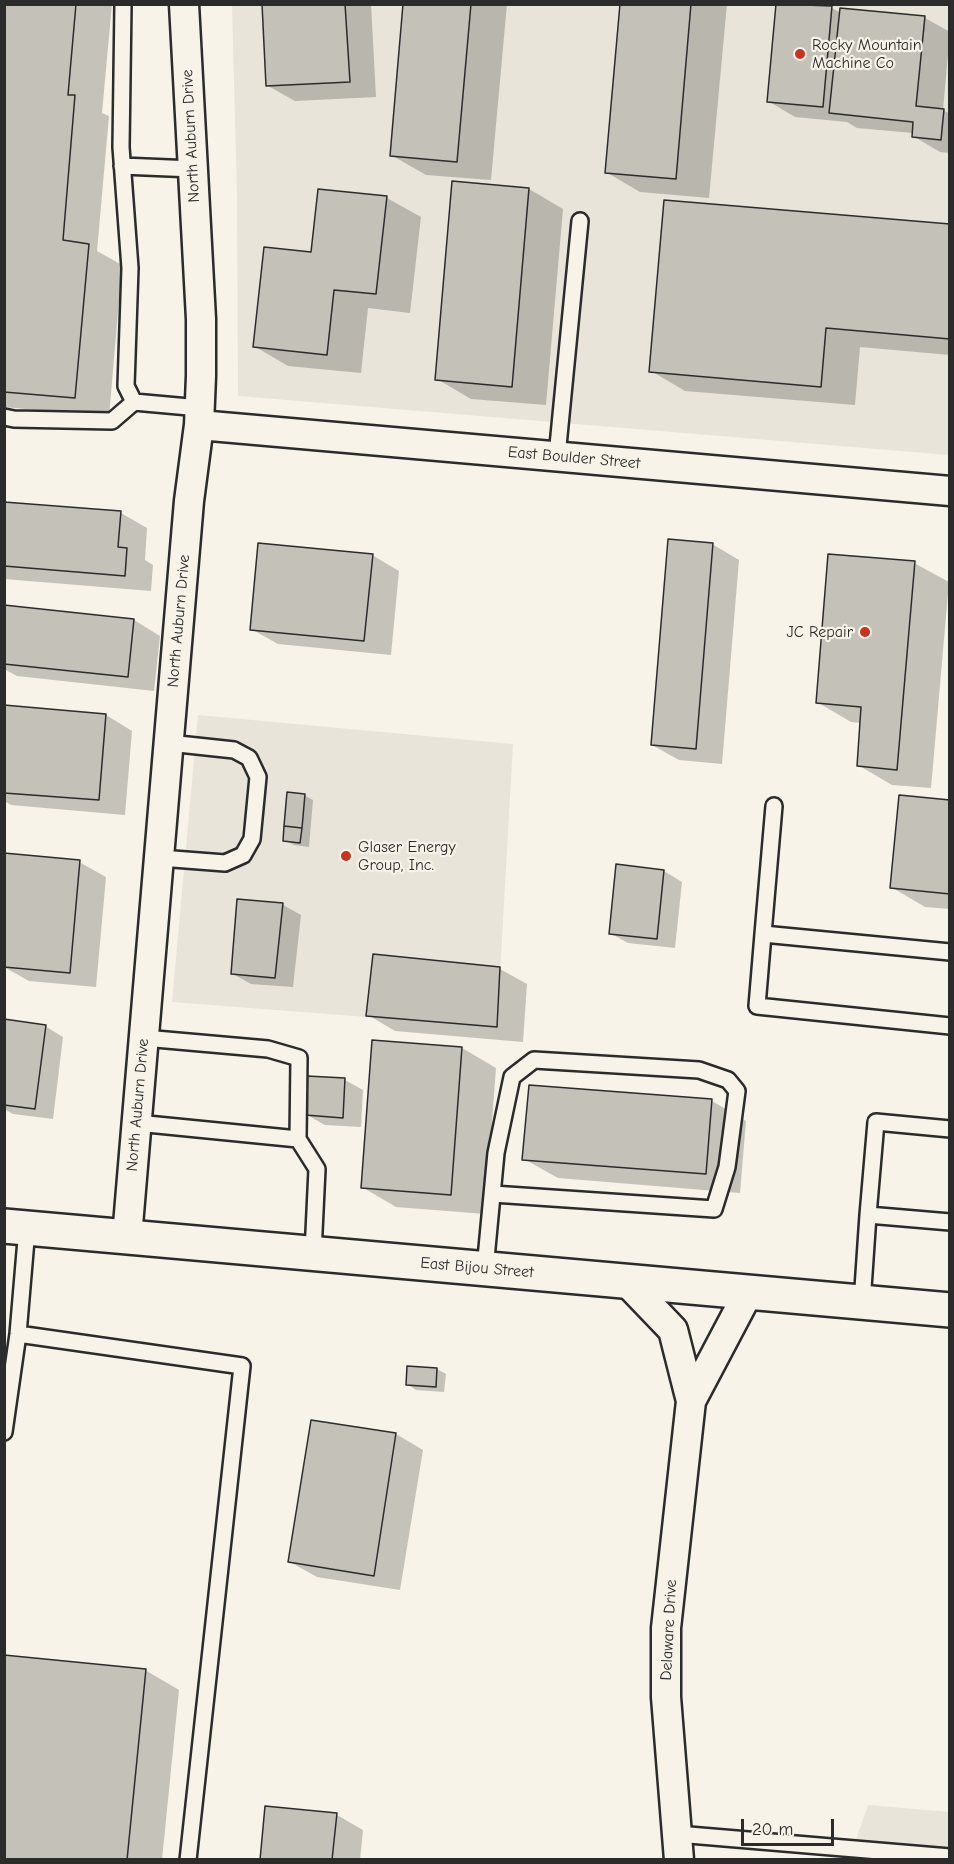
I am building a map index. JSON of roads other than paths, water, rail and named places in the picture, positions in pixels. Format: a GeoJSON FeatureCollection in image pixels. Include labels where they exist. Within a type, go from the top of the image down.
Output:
{"type":"FeatureCollection","features":[{"type":"Feature","properties":{"kind":"street","name":"North Auburn Drive"},"geometry":{"type":"LineString","coordinates":[[127,1237],[189,501],[200,417],[201,319],[184,4]]}},
{"type":"Feature","properties":{"kind":"street","name":"East Boulder Street"},"geometry":{"type":"LineString","coordinates":[[200,417],[557,456],[950,491]]}},
{"type":"Feature","properties":{"kind":"street","name":"East Bijou Street"},"geometry":{"type":"LineString","coordinates":[[16,1228],[950,1310]]}},
{"type":"Feature","properties":{"kind":"street","name":"Delaware Drive"},"geometry":{"type":"LineString","coordinates":[[627,1282],[673,1330],[691,1401],[666,1628],[666,1697],[678,1847]]}},
{"type":"Feature","properties":{"kind":"street","name":"Delaware Drive"},"geometry":{"type":"LineString","coordinates":[[691,1401],[748,1293]]}},
{"type":"Feature","properties":{"kind":"lane"},"geometry":{"type":"LineString","coordinates":[[123,4],[121,147],[130,268],[126,386],[134,402]]}},
{"type":"Feature","properties":{"kind":"lane"},"geometry":{"type":"LineString","coordinates":[[122,166],[193,169]]}},
{"type":"Feature","properties":{"kind":"lane"},"geometry":{"type":"LineString","coordinates":[[557,456],[580,221]]}},
{"type":"Feature","properties":{"kind":"lane"},"geometry":{"type":"LineString","coordinates":[[134,402],[200,417]]}},
{"type":"Feature","properties":{"kind":"lane"},"geometry":{"type":"LineString","coordinates":[[4,417],[112,421],[134,402]]}},
{"type":"Feature","properties":{"kind":"lane"},"geometry":{"type":"LineString","coordinates":[[160,858],[225,863],[243,855],[252,839],[258,777],[249,758],[234,750],[169,743]]}},
{"type":"Feature","properties":{"kind":"lane"},"geometry":{"type":"LineString","coordinates":[[774,806],[757,1006],[950,1026]]}},
{"type":"Feature","properties":{"kind":"lane"},"geometry":{"type":"LineString","coordinates":[[763,934],[950,952]]}},
{"type":"Feature","properties":{"kind":"lane"},"geometry":{"type":"LineString","coordinates":[[144,1038],[268,1048],[299,1058],[298,1139],[317,1169],[313,1254]]}},
{"type":"Feature","properties":{"kind":"lane"},"geometry":{"type":"LineString","coordinates":[[485,1269],[496,1153],[512,1077],[534,1060],[699,1070],[728,1080],[737,1091],[727,1167],[714,1209],[493,1194]]}},
{"type":"Feature","properties":{"kind":"lane"},"geometry":{"type":"LineString","coordinates":[[862,1303],[876,1122],[950,1129]]}},
{"type":"Feature","properties":{"kind":"lane"},"geometry":{"type":"LineString","coordinates":[[136,1123],[298,1139]]}},
{"type":"Feature","properties":{"kind":"lane"},"geometry":{"type":"LineString","coordinates":[[868,1215],[950,1222]]}},
{"type":"Feature","properties":{"kind":"lane"},"geometry":{"type":"LineString","coordinates":[[4,1432],[18,1334],[16,1228]]}},
{"type":"Feature","properties":{"kind":"lane"},"geometry":{"type":"LineString","coordinates":[[18,1334],[242,1366],[188,1860]]}},
{"type":"Feature","properties":{"kind":"lane"},"geometry":{"type":"LineString","coordinates":[[678,1847],[950,1857]]}},
{"type":"Feature","properties":{"kind":"place","name":"Rocky Mountain Machine Co"},"geometry":{"type":"Point","coordinates":[800,54]}},
{"type":"Feature","properties":{"kind":"place","name":"JC Repair"},"geometry":{"type":"Point","coordinates":[865,632]}},
{"type":"Feature","properties":{"kind":"place","name":"Glaser Energy Group, Inc."},"geometry":{"type":"Point","coordinates":[346,856]}}]}
